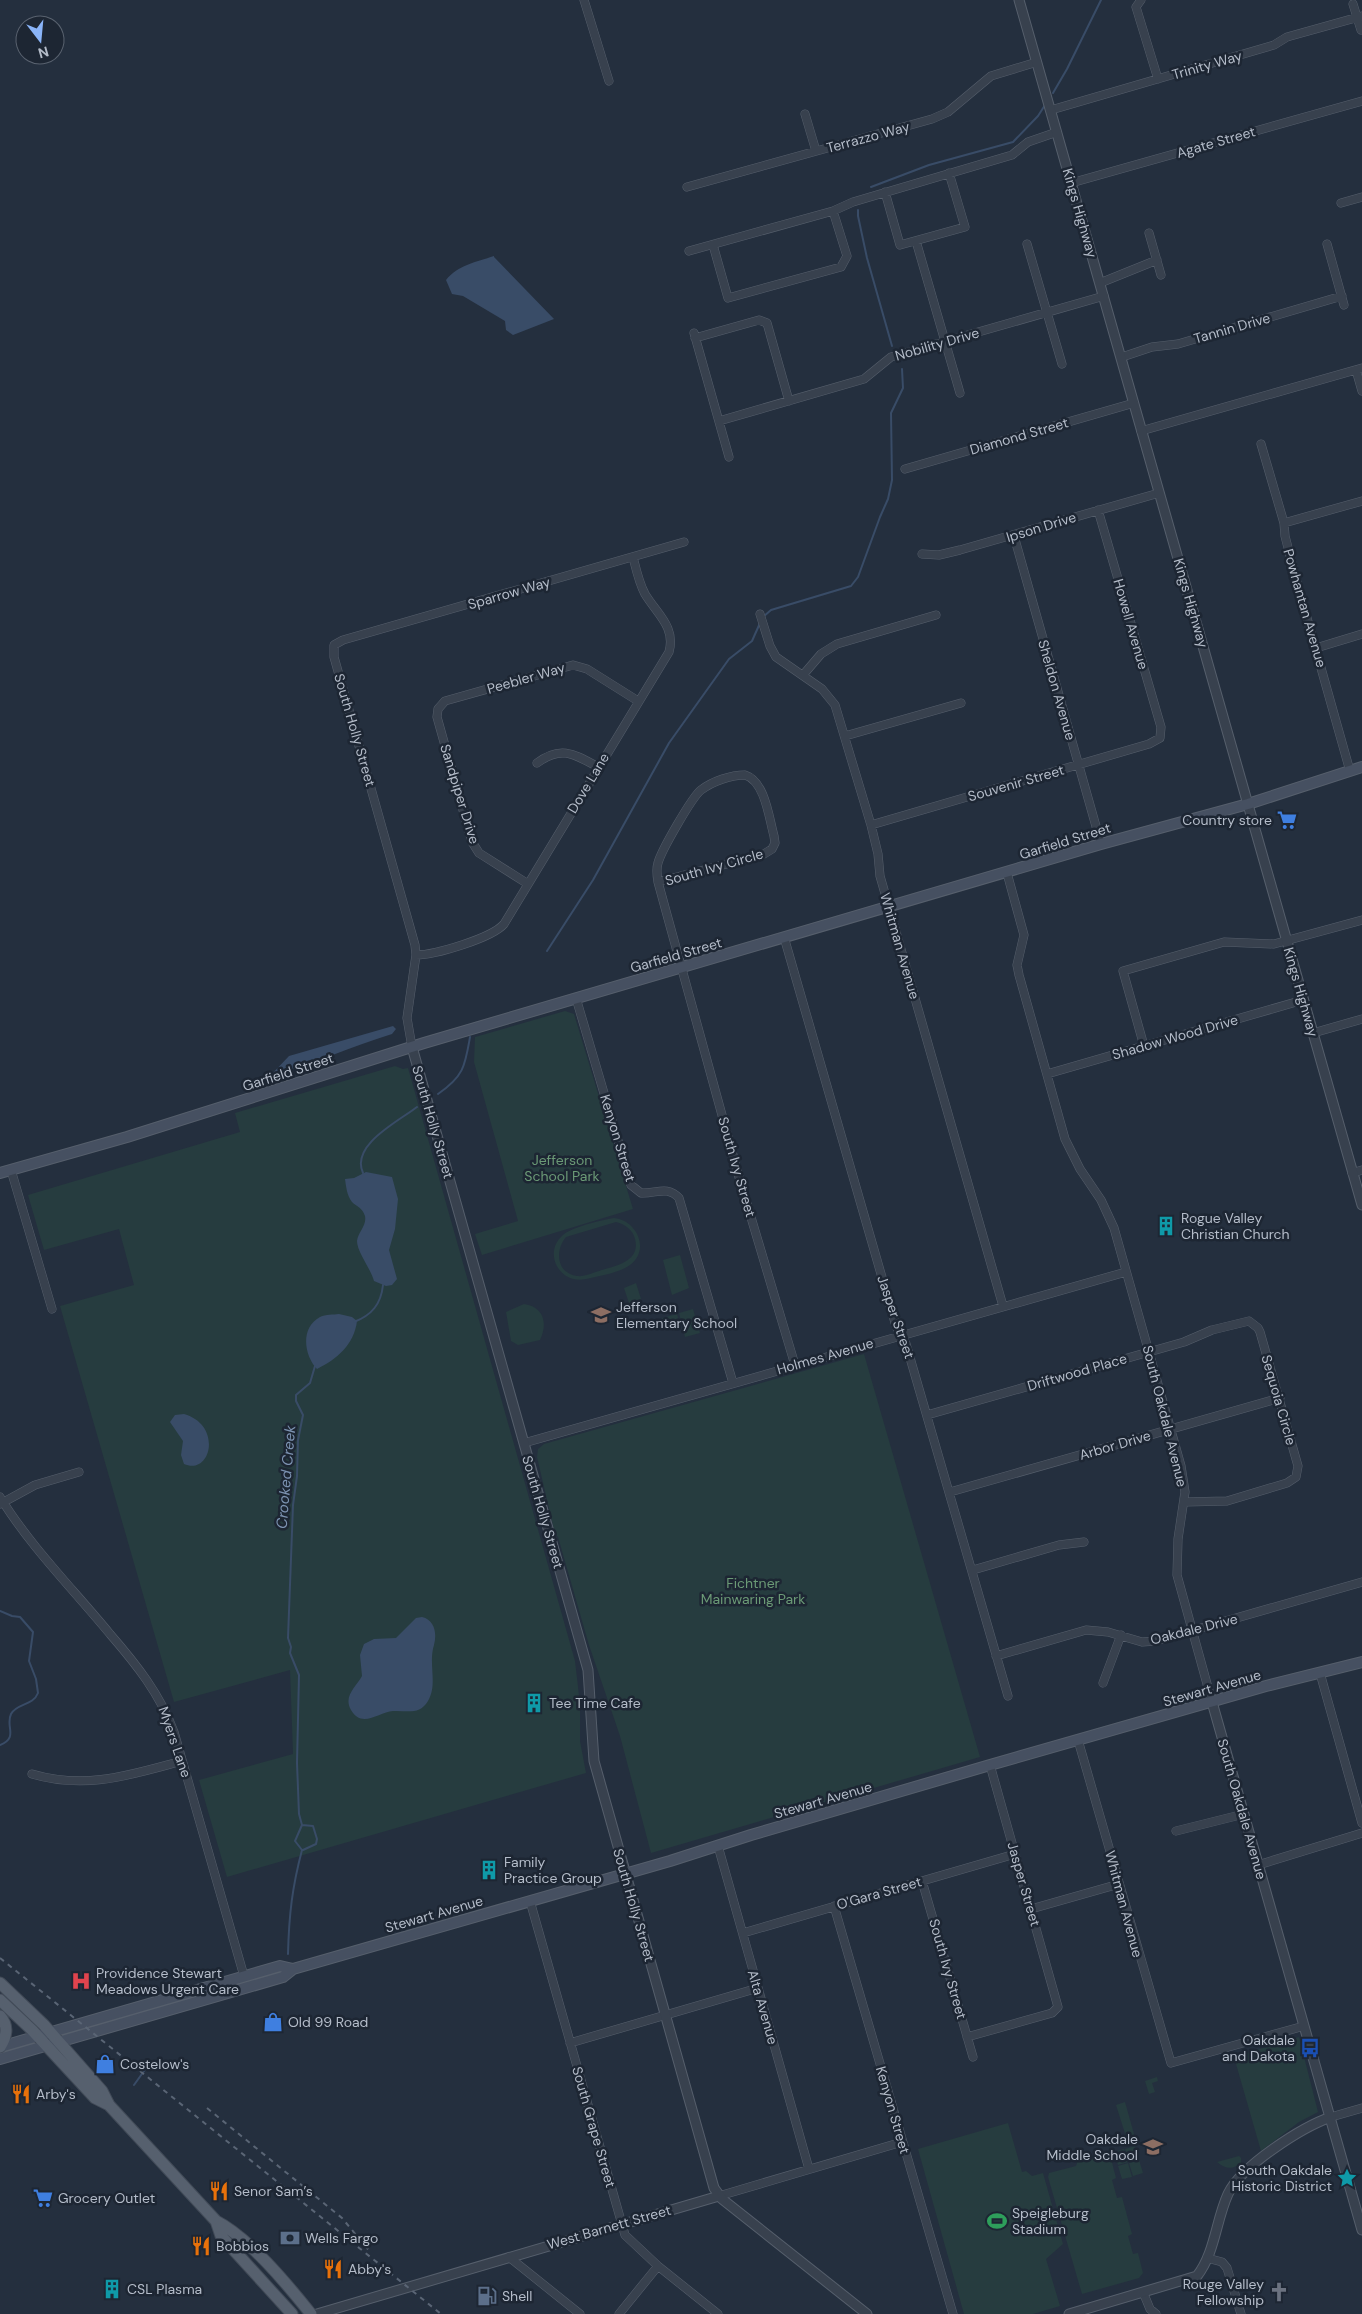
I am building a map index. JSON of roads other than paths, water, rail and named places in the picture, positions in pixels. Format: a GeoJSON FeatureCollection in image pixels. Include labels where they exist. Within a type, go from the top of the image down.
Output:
{"type":"FeatureCollection","features":[{"type":"Feature","properties":{"kind":"main road","name":"Garfield Street"},"geometry":{"type":"LineString","coordinates":[[0,1173],[127,1137],[412,1047],[576,998],[1007,874],[1101,844],[1248,804],[1362,768]]}},
{"type":"Feature","properties":{"kind":"main road","name":"Stewart Avenue"},"geometry":{"type":"LineString","coordinates":[[0,2059],[283,1977],[293,1969],[625,1874],[990,1765],[1362,1662]]}},
{"type":"Feature","properties":{"kind":"main road","name":"Stewart Avenue"},"geometry":{"type":"LineString","coordinates":[[0,2047],[280,1966],[293,1969]]}},
{"type":"Feature","properties":{"kind":"main road"},"geometry":{"type":"LineString","coordinates":[[184,2006],[202,1994],[240,1983],[244,1980],[244,1976]]}},
{"type":"Feature","properties":{"kind":"main road"},"geometry":{"type":"LineString","coordinates":[[0,1983],[50,2032],[102,2091],[109,2105],[216,2221],[232,2229],[272,2269],[311,2314]]}},
{"type":"Feature","properties":{"kind":"main road"},"geometry":{"type":"LineString","coordinates":[[0,2000],[46,2045],[95,2098],[109,2105]]}},
{"type":"Feature","properties":{"kind":"main road"},"geometry":{"type":"LineString","coordinates":[[0,2016],[5,2024],[6,2034],[0,2047]]}},
{"type":"Feature","properties":{"kind":"main road"},"geometry":{"type":"LineString","coordinates":[[216,2221],[221,2236],[292,2314]]}},
{"type":"Feature","properties":{"kind":"main road"},"geometry":{"type":"LineString","coordinates":[[235,2252],[238,2248],[242,2249],[253,2260],[272,2269]]}},
{"type":"Feature","properties":{"kind":"street"},"geometry":{"type":"LineString","coordinates":[[584,0],[609,81]]}},
{"type":"Feature","properties":{"kind":"street","name":"Kings Highway"},"geometry":{"type":"LineString","coordinates":[[1019,0],[1362,1205]]}},
{"type":"Feature","properties":{"kind":"street"},"geometry":{"type":"LineString","coordinates":[[1139,2],[1158,79]]}},
{"type":"Feature","properties":{"kind":"street"},"geometry":{"type":"LineString","coordinates":[[1353,4],[1360,17],[1361,30]]}},
{"type":"Feature","properties":{"kind":"street","name":"Trinity Way"},"geometry":{"type":"LineString","coordinates":[[1050,110],[1257,50],[1288,37],[1360,17]]}},
{"type":"Feature","properties":{"kind":"street","name":"Terrazzo Way"},"geometry":{"type":"LineString","coordinates":[[687,187],[932,119],[958,105],[991,76],[1036,62]]}},
{"type":"Feature","properties":{"kind":"street","name":"Agate Street"},"geometry":{"type":"LineString","coordinates":[[1071,183],[1362,101]]}},
{"type":"Feature","properties":{"kind":"street"},"geometry":{"type":"LineString","coordinates":[[805,114],[816,151]]}},
{"type":"Feature","properties":{"kind":"street"},"geometry":{"type":"LineString","coordinates":[[689,251],[833,211],[885,192],[1012,155],[1028,142],[1056,132]]}},
{"type":"Feature","properties":{"kind":"street"},"geometry":{"type":"LineString","coordinates":[[885,192],[900,245],[965,227],[950,173]]}},
{"type":"Feature","properties":{"kind":"street"},"geometry":{"type":"LineString","coordinates":[[1341,203],[1362,197]]}},
{"type":"Feature","properties":{"kind":"street"},"geometry":{"type":"LineString","coordinates":[[713,245],[728,298],[841,267],[847,256],[833,211]]}},
{"type":"Feature","properties":{"kind":"street"},"geometry":{"type":"LineString","coordinates":[[1149,233],[1161,275]]}},
{"type":"Feature","properties":{"kind":"street"},"geometry":{"type":"LineString","coordinates":[[916,241],[947,342],[960,393]]}},
{"type":"Feature","properties":{"kind":"street"},"geometry":{"type":"LineString","coordinates":[[1027,244],[1062,364]]}},
{"type":"Feature","properties":{"kind":"street","name":"Tannin Drive"},"geometry":{"type":"LineString","coordinates":[[1122,357],[1152,347],[1178,344],[1343,301],[1327,244]]}},
{"type":"Feature","properties":{"kind":"street"},"geometry":{"type":"LineString","coordinates":[[1100,283],[1157,260]]}},
{"type":"Feature","properties":{"kind":"street","name":"Nobility Drive"},"geometry":{"type":"LineString","coordinates":[[719,421],[864,379],[890,357],[1104,296]]}},
{"type":"Feature","properties":{"kind":"street"},"geometry":{"type":"LineString","coordinates":[[729,457],[695,336],[759,320],[767,323],[789,401]]}},
{"type":"Feature","properties":{"kind":"street"},"geometry":{"type":"LineString","coordinates":[[1141,431],[1359,369],[1362,391]]}},
{"type":"Feature","properties":{"kind":"street","name":"Diamond Street"},"geometry":{"type":"LineString","coordinates":[[905,469],[1134,403]]}},
{"type":"Feature","properties":{"kind":"street","name":"Powhantan Avenue"},"geometry":{"type":"LineString","coordinates":[[1261,444],[1284,523],[1293,570],[1350,771]]}},
{"type":"Feature","properties":{"kind":"street","name":"Ipson Drive"},"geometry":{"type":"LineString","coordinates":[[922,554],[938,555],[1014,536],[1159,493]]}},
{"type":"Feature","properties":{"kind":"street"},"geometry":{"type":"LineString","coordinates":[[1284,523],[1362,501]]}},
{"type":"Feature","properties":{"kind":"street","name":"Howell Avenue"},"geometry":{"type":"LineString","coordinates":[[1098,510],[1161,728],[1160,738]]}},
{"type":"Feature","properties":{"kind":"street","name":"Sheldon Avenue"},"geometry":{"type":"LineString","coordinates":[[1014,536],[1101,844]]}},
{"type":"Feature","properties":{"kind":"street","name":"Sparrow Way"},"geometry":{"type":"LineString","coordinates":[[334,646],[343,640],[684,542]]}},
{"type":"Feature","properties":{"kind":"street","name":"Dove Lane"},"geometry":{"type":"LineString","coordinates":[[416,955],[426,954],[491,934],[504,924],[669,652],[671,636],[669,627],[642,586],[633,557]]}},
{"type":"Feature","properties":{"kind":"street","name":"Whitman Avenue"},"geometry":{"type":"LineString","coordinates":[[760,614],[770,646],[776,657],[822,689],[832,699],[845,736],[871,825],[878,854],[880,876],[1002,1306]]}},
{"type":"Feature","properties":{"kind":"street"},"geometry":{"type":"LineString","coordinates":[[803,675],[821,654],[836,644],[936,615]]}},
{"type":"Feature","properties":{"kind":"street"},"geometry":{"type":"LineString","coordinates":[[1316,648],[1362,634]]}},
{"type":"Feature","properties":{"kind":"street","name":"South Holly Street"},"geometry":{"type":"LineString","coordinates":[[334,646],[334,657],[416,946],[407,1018],[412,1047],[588,1670],[594,1761],[713,2184],[719,2196],[867,2314]]}},
{"type":"Feature","properties":{"kind":"street","name":"Peebler Way"},"geometry":{"type":"LineString","coordinates":[[439,708],[445,701],[573,665],[588,669],[638,701]]}},
{"type":"Feature","properties":{"kind":"street"},"geometry":{"type":"LineString","coordinates":[[845,736],[961,703]]}},
{"type":"Feature","properties":{"kind":"street","name":"Sandpiper Drive"},"geometry":{"type":"LineString","coordinates":[[439,708],[437,717],[472,842],[479,853],[528,884]]}},
{"type":"Feature","properties":{"kind":"street","name":"Souvenir Street"},"geometry":{"type":"LineString","coordinates":[[871,825],[1149,744],[1160,738]]}},
{"type":"Feature","properties":{"kind":"street"},"geometry":{"type":"LineString","coordinates":[[537,763],[545,757],[564,752],[575,754],[598,767]]}},
{"type":"Feature","properties":{"kind":"street","name":"South Ivy Circle"},"geometry":{"type":"LineString","coordinates":[[658,882],[764,854],[772,849],[775,842],[774,836],[761,793],[754,779],[745,775],[733,776],[699,792],[660,857],[657,870],[658,882],[681,968]]}},
{"type":"Feature","properties":{"kind":"street","name":"South Oakdale Avenue"},"geometry":{"type":"LineString","coordinates":[[1007,874],[1024,935],[1017,965],[1019,975],[1065,1139],[1072,1156],[1109,1214],[1183,1476],[1184,1502],[1176,1564],[1179,1585],[1362,2230]]}},
{"type":"Feature","properties":{"kind":"street"},"geometry":{"type":"LineString","coordinates":[[1144,1046],[1123,971],[1224,942],[1267,945],[1287,942],[1362,920]]}},
{"type":"Feature","properties":{"kind":"street","name":"Jasper Street"},"geometry":{"type":"LineString","coordinates":[[784,938],[896,1326],[906,1344],[1008,1696]]}},
{"type":"Feature","properties":{"kind":"street","name":"South Ivy Street"},"geometry":{"type":"LineString","coordinates":[[681,968],[795,1365]]}},
{"type":"Feature","properties":{"kind":"street","name":"Kenyon Street"},"geometry":{"type":"LineString","coordinates":[[576,998],[631,1185],[641,1193],[666,1190],[675,1193],[679,1198],[733,1382]]}},
{"type":"Feature","properties":{"kind":"street","name":"Shadow Wood Drive"},"geometry":{"type":"LineString","coordinates":[[1047,1074],[1303,1000]]}},
{"type":"Feature","properties":{"kind":"street"},"geometry":{"type":"LineString","coordinates":[[1313,1033],[1362,1019]]}},
{"type":"Feature","properties":{"kind":"street"},"geometry":{"type":"LineString","coordinates":[[11,1170],[52,1309]]}},
{"type":"Feature","properties":{"kind":"street"},"geometry":{"type":"LineString","coordinates":[[1352,1173],[1362,1170]]}},
{"type":"Feature","properties":{"kind":"street","name":"Holmes Avenue"},"geometry":{"type":"LineString","coordinates":[[524,1443],[733,1382],[1126,1272]]}},
{"type":"Feature","properties":{"kind":"street","name":"Driftwood Place"},"geometry":{"type":"LineString","coordinates":[[927,1415],[1184,1342],[1212,1330],[1245,1322],[1255,1324]]}},
{"type":"Feature","properties":{"kind":"street","name":"Sequoia Circle"},"geometry":{"type":"LineString","coordinates":[[1184,1502],[1227,1501],[1287,1483],[1296,1477],[1298,1466],[1280,1398],[1260,1332],[1255,1324]]}},
{"type":"Feature","properties":{"kind":"street","name":"Arbor Drive"},"geometry":{"type":"LineString","coordinates":[[950,1492],[1280,1398]]}},
{"type":"Feature","properties":{"kind":"street"},"geometry":{"type":"LineString","coordinates":[[1,1501],[35,1485],[79,1472]]}},
{"type":"Feature","properties":{"kind":"street","name":"Myers Lane"},"geometry":{"type":"LineString","coordinates":[[1,1501],[20,1527],[148,1680],[169,1719],[244,1976]]}},
{"type":"Feature","properties":{"kind":"street"},"geometry":{"type":"LineString","coordinates":[[972,1570],[1059,1545],[1084,1542]]}},
{"type":"Feature","properties":{"kind":"street","name":"Oakdale Drive"},"geometry":{"type":"LineString","coordinates":[[996,1656],[1086,1630],[1101,1630],[1150,1642],[1362,1582]]}},
{"type":"Feature","properties":{"kind":"street"},"geometry":{"type":"LineString","coordinates":[[1103,1683],[1121,1635]]}},
{"type":"Feature","properties":{"kind":"street"},"geometry":{"type":"LineString","coordinates":[[1320,1673],[1362,1823]]}},
{"type":"Feature","properties":{"kind":"street","name":"Whitman Avenue"},"geometry":{"type":"LineString","coordinates":[[1078,1740],[1168,2059],[1171,2063],[1304,2026]]}},
{"type":"Feature","properties":{"kind":"street"},"geometry":{"type":"LineString","coordinates":[[32,1774],[69,1781],[109,1780],[182,1761]]}},
{"type":"Feature","properties":{"kind":"street","name":"Jasper Street"},"geometry":{"type":"LineString","coordinates":[[967,2036],[1052,2013],[1056,2011],[1058,2004],[990,1765]]}},
{"type":"Feature","properties":{"kind":"street"},"geometry":{"type":"LineString","coordinates":[[1176,1831],[1244,1814]]}},
{"type":"Feature","properties":{"kind":"street"},"geometry":{"type":"LineString","coordinates":[[1258,1865],[1362,1833]]}},
{"type":"Feature","properties":{"kind":"street","name":"Alta Avenue"},"geometry":{"type":"LineString","coordinates":[[718,1846],[809,2169]]}},
{"type":"Feature","properties":{"kind":"street","name":"O'Gara Street"},"geometry":{"type":"LineString","coordinates":[[743,1933],[1015,1854]]}},
{"type":"Feature","properties":{"kind":"street","name":"South Ivy Street"},"geometry":{"type":"LineString","coordinates":[[922,1881],[973,2057]]}},
{"type":"Feature","properties":{"kind":"street"},"geometry":{"type":"LineString","coordinates":[[1031,1910],[1119,1884]]}},
{"type":"Feature","properties":{"kind":"street","name":"South Grape Street"},"geometry":{"type":"LineString","coordinates":[[530,1901],[621,2224],[631,2241],[658,2266],[718,2314]]}},
{"type":"Feature","properties":{"kind":"street","name":"Kenyon Street"},"geometry":{"type":"LineString","coordinates":[[834,1906],[953,2314]]}},
{"type":"Feature","properties":{"kind":"street"},"geometry":{"type":"LineString","coordinates":[[570,2043],[758,1988]]}},
{"type":"Feature","properties":{"kind":"street"},"geometry":{"type":"LineString","coordinates":[[1069,2314],[1191,2279],[1202,2270],[1228,2194],[1241,2175],[1302,2130],[1330,2118],[1362,2108]]}},
{"type":"Feature","properties":{"kind":"street","name":"West Barnett Street"},"geometry":{"type":"LineString","coordinates":[[317,2314],[902,2142]]}},
{"type":"Feature","properties":{"kind":"street"},"geometry":{"type":"LineString","coordinates":[[509,2256],[580,2314]]}},
{"type":"Feature","properties":{"kind":"street"},"geometry":{"type":"LineString","coordinates":[[1207,2258],[1222,2262],[1227,2268],[1241,2314]]}},
{"type":"Feature","properties":{"kind":"street"},"geometry":{"type":"LineString","coordinates":[[619,2314],[658,2266]]}},
{"type":"Feature","properties":{"kind":"street"},"geometry":{"type":"LineString","coordinates":[[1143,2292],[1150,2309],[1156,2314]]}},
{"type":"Feature","properties":{"kind":"water"},"geometry":{"type":"Polygon","coordinates":[[[494,256],[554,319],[513,335],[506,330],[505,321],[463,296],[452,294],[446,280],[451,275],[468,265],[494,256]]]}},
{"type":"Feature","properties":{"kind":"water"},"geometry":{"type":"Polygon","coordinates":[[[393,1026],[396,1029],[392,1034],[270,1076],[289,1056],[393,1026]]]}},
{"type":"Feature","properties":{"kind":"water"},"geometry":{"type":"Polygon","coordinates":[[[366,1172],[392,1177],[398,1199],[395,1229],[389,1250],[397,1279],[392,1285],[386,1286],[374,1281],[357,1241],[365,1223],[365,1216],[361,1209],[350,1200],[345,1179],[354,1178],[366,1172]]]}},
{"type":"Feature","properties":{"kind":"water"},"geometry":{"type":"Polygon","coordinates":[[[339,1314],[352,1317],[357,1321],[355,1330],[348,1344],[338,1356],[317,1369],[309,1357],[307,1349],[306,1342],[309,1328],[320,1317],[339,1314]]]}},
{"type":"Feature","properties":{"kind":"water"},"geometry":{"type":"Polygon","coordinates":[[[184,1414],[196,1420],[204,1428],[208,1438],[209,1448],[206,1456],[201,1463],[193,1466],[184,1464],[181,1455],[183,1441],[170,1422],[175,1415],[184,1414]]]}},
{"type":"Feature","properties":{"kind":"water"},"geometry":{"type":"Polygon","coordinates":[[[422,1617],[430,1621],[435,1632],[432,1652],[433,1681],[428,1701],[421,1709],[393,1711],[365,1719],[355,1716],[348,1700],[362,1676],[360,1655],[364,1644],[374,1639],[396,1638],[416,1618],[422,1617]]]}},
{"type":"Feature","properties":{"kind":"waterway"},"geometry":{"type":"LineString","coordinates":[[1053,93],[1101,0]]}},
{"type":"Feature","properties":{"kind":"waterway"},"geometry":{"type":"LineString","coordinates":[[871,187],[929,165],[1013,142],[1038,116],[1045,105]]}},
{"type":"Feature","properties":{"kind":"waterway"},"geometry":{"type":"LineString","coordinates":[[858,210],[867,258],[892,346]]}},
{"type":"Feature","properties":{"kind":"waterway"},"geometry":{"type":"LineString","coordinates":[[763,617],[771,610],[851,586],[858,577],[888,499],[892,480],[891,413],[903,388],[902,369]]}},
{"type":"Feature","properties":{"kind":"waterway"},"geometry":{"type":"LineString","coordinates":[[547,951],[593,880],[669,743],[729,659],[752,641],[760,623]]}},
{"type":"Feature","properties":{"kind":"waterway"},"geometry":{"type":"LineString","coordinates":[[438,1094],[447,1088],[462,1070],[467,1056],[470,1037]]}},
{"type":"Feature","properties":{"kind":"waterway","name":"Crooked Creek"},"geometry":{"type":"LineString","coordinates":[[363,1173],[361,1163],[363,1153],[370,1144],[378,1135],[417,1107]]}},
{"type":"Feature","properties":{"kind":"waterway","name":"Crooked Creek"},"geometry":{"type":"LineString","coordinates":[[354,1322],[371,1312],[378,1303],[383,1285]]}},
{"type":"Feature","properties":{"kind":"waterway","name":"Crooked Creek"},"geometry":{"type":"LineString","coordinates":[[288,1954],[292,1902],[302,1850],[295,1841],[302,1825],[299,1814],[297,1763],[299,1675],[290,1653],[291,1647],[288,1638],[293,1505],[297,1476],[298,1440],[303,1415],[296,1401],[296,1395],[310,1383],[315,1366]]}},
{"type":"Feature","properties":{"kind":"waterway"},"geometry":{"type":"LineString","coordinates":[[0,1611],[20,1617],[33,1632],[29,1661],[36,1679],[38,1693],[33,1700],[17,1708],[11,1714],[9,1739],[0,1745]]}},
{"type":"Feature","properties":{"kind":"waterway","name":"Crooked Creek"},"geometry":{"type":"LineString","coordinates":[[302,1825],[313,1826],[317,1839],[316,1844],[303,1850]]}},
{"type":"Feature","properties":{"kind":"waterway","name":"Crooked Creek"},"geometry":{"type":"LineString","coordinates":[[134,2085],[149,2064]]}},
{"type":"Feature","properties":{"kind":"railway"},"geometry":{"type":"LineString","coordinates":[[0,1958],[441,2314]]}},
{"type":"Feature","properties":{"kind":"railway"},"geometry":{"type":"LineString","coordinates":[[207,2108],[342,2218],[371,2253]]}},
{"type":"Feature","properties":{"kind":"place","name":"Country store"},"geometry":{"type":"Point","coordinates":[1287,820]}},
{"type":"Feature","properties":{"kind":"place","name":"Rogue Valley Christian Church"},"geometry":{"type":"Point","coordinates":[1166,1226]}},
{"type":"Feature","properties":{"kind":"place","name":"Jefferson Elementary School"},"geometry":{"type":"Point","coordinates":[601,1315]}},
{"type":"Feature","properties":{"kind":"place","name":"Tee Time Cafe"},"geometry":{"type":"Point","coordinates":[534,1703]}},
{"type":"Feature","properties":{"kind":"place","name":"Family Practice Group"},"geometry":{"type":"Point","coordinates":[489,1870]}},
{"type":"Feature","properties":{"kind":"place","name":"Providence Stewart Meadows Urgent Care"},"geometry":{"type":"Point","coordinates":[81,1981]}},
{"type":"Feature","properties":{"kind":"place","name":"Old 99 Road"},"geometry":{"type":"Point","coordinates":[273,2022]}},
{"type":"Feature","properties":{"kind":"place","name":"Oakdale and Dakota"},"geometry":{"type":"Point","coordinates":[1310,2048]}},
{"type":"Feature","properties":{"kind":"place","name":"Costelow's"},"geometry":{"type":"Point","coordinates":[105,2064]}},
{"type":"Feature","properties":{"kind":"place","name":"Arby's"},"geometry":{"type":"Point","coordinates":[21,2094]}},
{"type":"Feature","properties":{"kind":"place","name":"Oakdale Middle School"},"geometry":{"type":"Point","coordinates":[1153,2147]}},
{"type":"Feature","properties":{"kind":"place","name":"South Oakdale Historic District"},"geometry":{"type":"Point","coordinates":[1347,2178]}},
{"type":"Feature","properties":{"kind":"place","name":"Senor Sam’s"},"geometry":{"type":"Point","coordinates":[219,2191]}},
{"type":"Feature","properties":{"kind":"place","name":"Grocery Outlet"},"geometry":{"type":"Point","coordinates":[43,2198]}},
{"type":"Feature","properties":{"kind":"place","name":"Speigleburg Stadium"},"geometry":{"type":"Point","coordinates":[997,2221]}},
{"type":"Feature","properties":{"kind":"place","name":"Wells Fargo"},"geometry":{"type":"Point","coordinates":[290,2238]}},
{"type":"Feature","properties":{"kind":"place","name":"Bobbios"},"geometry":{"type":"Point","coordinates":[201,2246]}},
{"type":"Feature","properties":{"kind":"place","name":"Abby's"},"geometry":{"type":"Point","coordinates":[333,2269]}},
{"type":"Feature","properties":{"kind":"place","name":"CSL Plasma"},"geometry":{"type":"Point","coordinates":[112,2289]}},
{"type":"Feature","properties":{"kind":"place","name":"Rouge Valley Fellowship"},"geometry":{"type":"Point","coordinates":[1279,2292]}},
{"type":"Feature","properties":{"kind":"place","name":"Shell"},"geometry":{"type":"Point","coordinates":[487,2296]}},
{"type":"Feature","properties":{"kind":"park label","name":"Jefferson School Park"},"geometry":{"type":"Point","coordinates":[562,1168]}},
{"type":"Feature","properties":{"kind":"park label","name":"Fichtner Mainwaring Park"},"geometry":{"type":"Point","coordinates":[753,1592]}}]}
